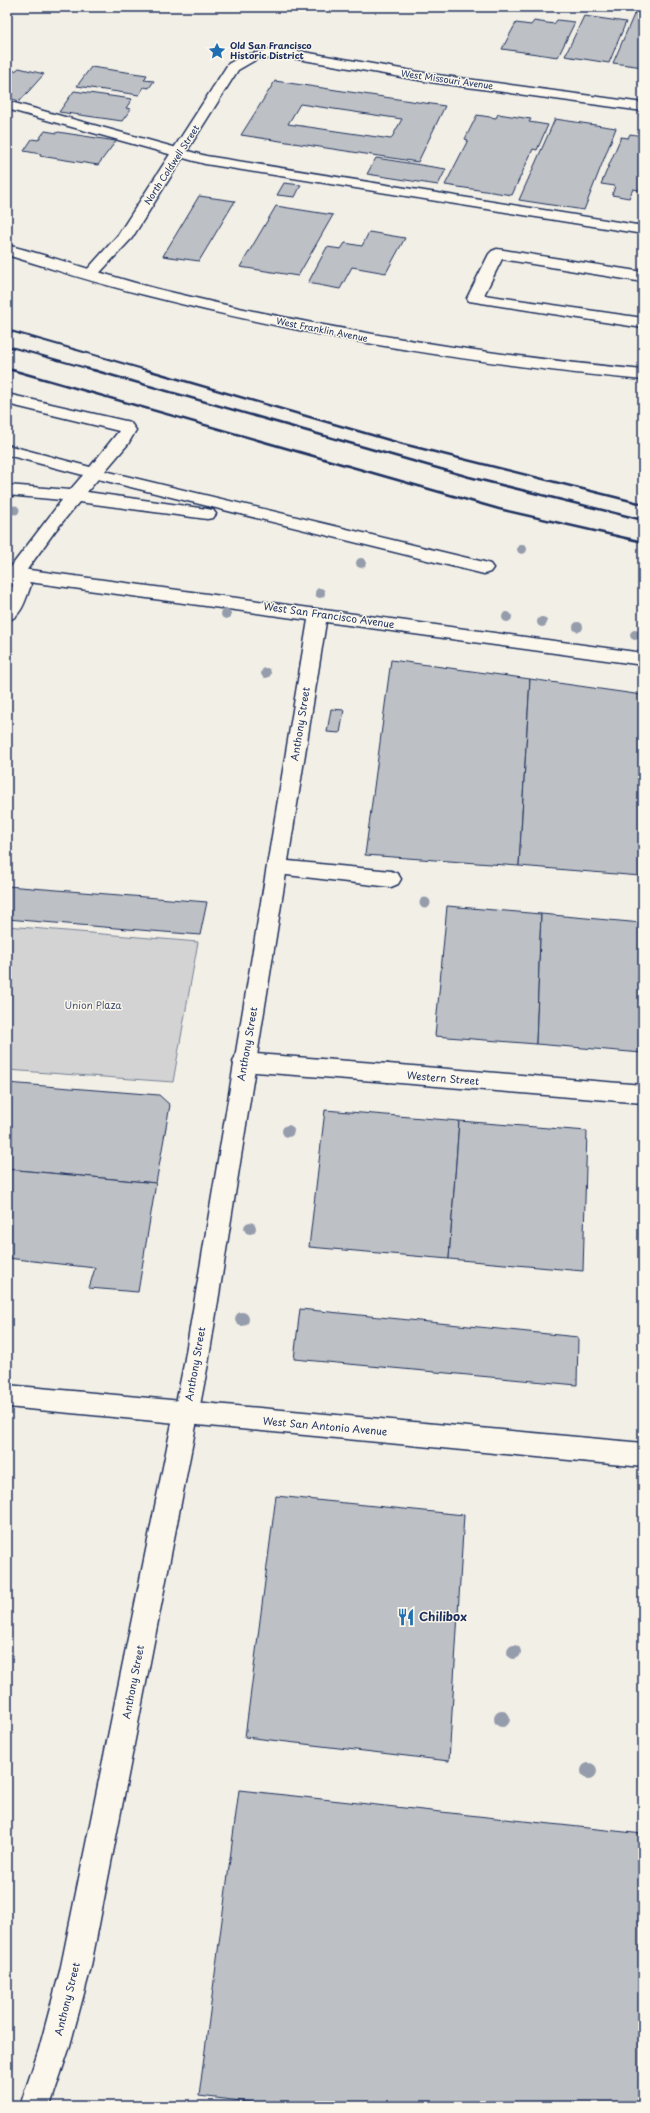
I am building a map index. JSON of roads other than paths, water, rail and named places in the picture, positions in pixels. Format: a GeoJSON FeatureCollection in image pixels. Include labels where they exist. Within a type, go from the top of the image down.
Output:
{"type":"FeatureCollection","features":[{"type":"Feature","properties":{"kind":"street","name":"West Missouri Avenue"},"geometry":{"type":"LineString","coordinates":[[252,56],[270,53],[292,54],[430,78],[643,107]]}},
{"type":"Feature","properties":{"kind":"street","name":"North Coldwell Street"},"geometry":{"type":"LineString","coordinates":[[90,275],[124,238],[180,153],[233,67],[241,60],[252,56]]}},
{"type":"Feature","properties":{"kind":"street"},"geometry":{"type":"LineString","coordinates":[[7,105],[205,160],[643,230]]}},
{"type":"Feature","properties":{"kind":"street","name":"West Franklin Avenue"},"geometry":{"type":"LineString","coordinates":[[7,250],[169,297],[359,338],[442,352],[542,366],[643,375]]}},
{"type":"Feature","properties":{"kind":"street"},"geometry":{"type":"LineString","coordinates":[[643,277],[497,254],[475,298],[643,323]]}},
{"type":"Feature","properties":{"kind":"street"},"geometry":{"type":"LineString","coordinates":[[7,399],[124,426],[128,430],[122,440],[10,574],[22,585],[13,608],[7,615]]}},
{"type":"Feature","properties":{"kind":"street"},"geometry":{"type":"LineString","coordinates":[[10,456],[94,473],[484,568]]}},
{"type":"Feature","properties":{"kind":"street"},"geometry":{"type":"LineString","coordinates":[[7,490],[74,496],[313,527]]}},
{"type":"Feature","properties":{"kind":"street","name":"West San Francisco Avenue"},"geometry":{"type":"LineString","coordinates":[[10,574],[318,614],[643,659]]}},
{"type":"Feature","properties":{"kind":"street","name":"Anthony Street"},"geometry":{"type":"LineString","coordinates":[[34,2106],[54,2049],[75,1971],[186,1414],[278,867],[318,614]]}},
{"type":"Feature","properties":{"kind":"street"},"geometry":{"type":"LineString","coordinates":[[278,867],[391,879]]}},
{"type":"Feature","properties":{"kind":"street","name":"Western Street"},"geometry":{"type":"LineString","coordinates":[[244,1062],[643,1094]]}},
{"type":"Feature","properties":{"kind":"street","name":"West San Antonio Avenue"},"geometry":{"type":"LineString","coordinates":[[7,1396],[186,1414],[643,1455]]}},
{"type":"Feature","properties":{"kind":"railway"},"geometry":{"type":"LineString","coordinates":[[7,330],[150,371]]}},
{"type":"Feature","properties":{"kind":"railway"},"geometry":{"type":"LineString","coordinates":[[7,346],[97,371]]}},
{"type":"Feature","properties":{"kind":"railway"},"geometry":{"type":"LineString","coordinates":[[7,369],[14,371]]}},
{"type":"Feature","properties":{"kind":"railway"},"geometry":{"type":"LineString","coordinates":[[93,370],[469,477],[643,520]]}},
{"type":"Feature","properties":{"kind":"railway"},"geometry":{"type":"LineString","coordinates":[[147,370],[403,444],[643,504]]}},
{"type":"Feature","properties":{"kind":"railway"},"geometry":{"type":"LineString","coordinates":[[14,371],[499,509],[643,542]]}},
{"type":"Feature","properties":{"kind":"place","name":"Old San Francisco Historic District"},"geometry":{"type":"Point","coordinates":[217,51]}},
{"type":"Feature","properties":{"kind":"place","name":"Chilibox"},"geometry":{"type":"Point","coordinates":[406,1617]}},
{"type":"Feature","properties":{"kind":"park label","name":"Union Plaza"},"geometry":{"type":"Point","coordinates":[93,1005]}}]}
